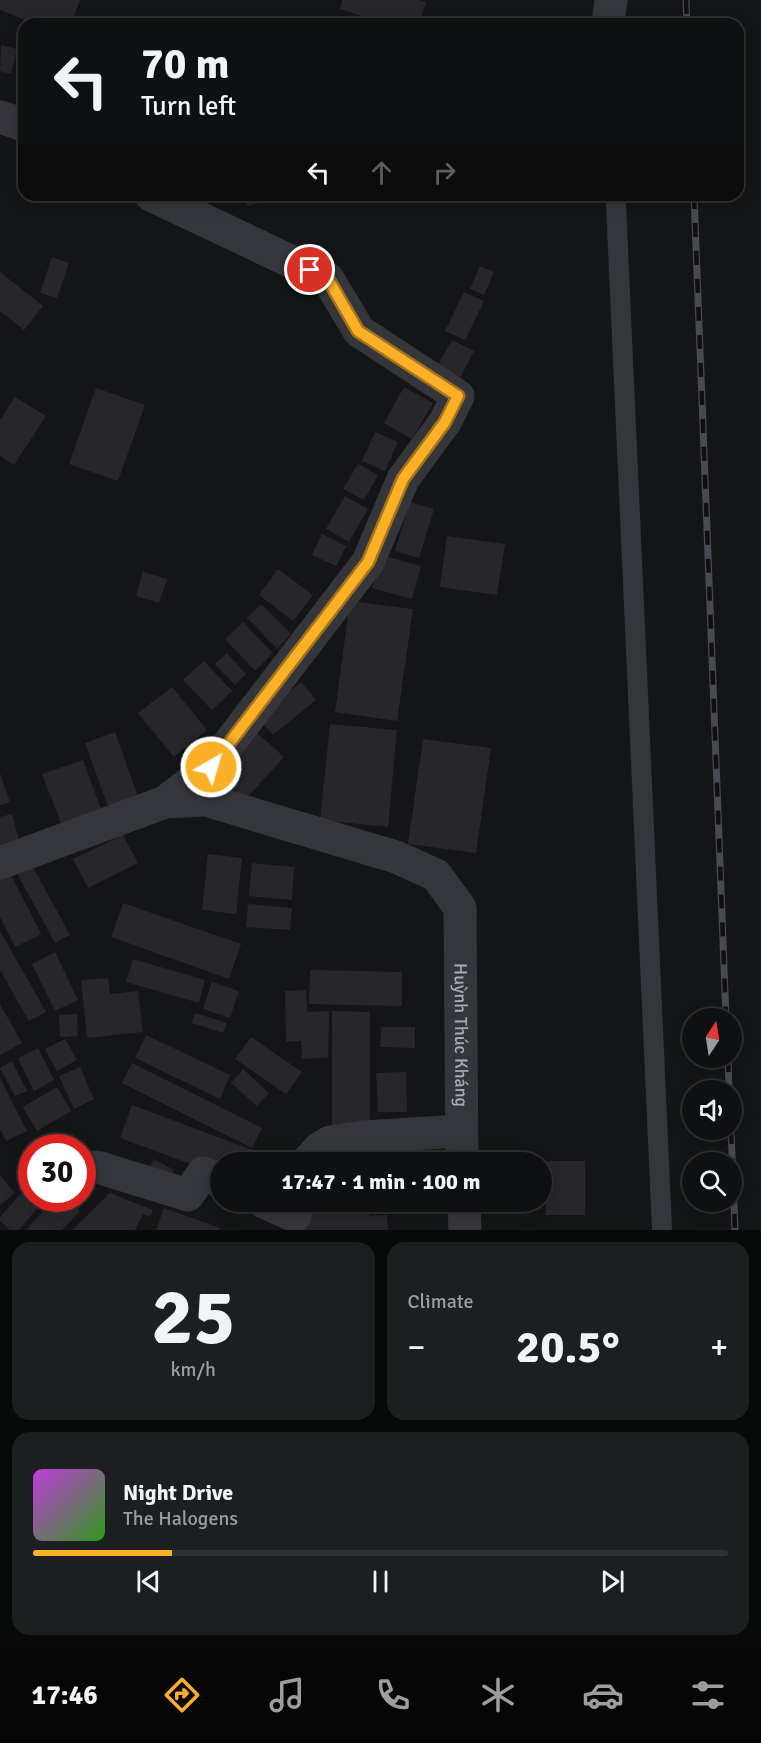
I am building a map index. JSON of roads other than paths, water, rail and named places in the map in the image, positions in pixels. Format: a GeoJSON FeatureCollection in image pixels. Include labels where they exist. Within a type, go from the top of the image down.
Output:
{"type":"FeatureCollection","features":[{"type":"Feature","properties":{"kind":"street"},"geometry":{"type":"LineString","coordinates":[[609,18],[611,0]]}},
{"type":"Feature","properties":{"kind":"street"},"geometry":{"type":"LineString","coordinates":[[0,117],[18,122]]}},
{"type":"Feature","properties":{"kind":"street"},"geometry":{"type":"LineString","coordinates":[[0,863],[165,802],[211,767],[368,562],[403,479],[445,422],[458,396],[358,331],[328,279],[164,201]]}},
{"type":"Feature","properties":{"kind":"street","name":"Huỳnh Thúc Kháng"},"geometry":{"type":"LineString","coordinates":[[165,802],[206,800],[396,857],[436,875],[460,908],[461,1147]]}},
{"type":"Feature","properties":{"kind":"street"},"geometry":{"type":"LineString","coordinates":[[316,1152],[330,1142],[363,1137],[461,1147]]}},
{"type":"Feature","properties":{"kind":"street"},"geometry":{"type":"LineString","coordinates":[[97,1167],[188,1195],[203,1173],[210,1176]]}},
{"type":"Feature","properties":{"kind":"street"},"geometry":{"type":"LineString","coordinates":[[464,1212],[465,1230]]}},
{"type":"Feature","properties":{"kind":"lane"},"geometry":{"type":"LineString","coordinates":[[616,204],[662,1230]]}},
{"type":"Feature","properties":{"kind":"railway"},"geometry":{"type":"LineString","coordinates":[[686,0],[687,18]]}},
{"type":"Feature","properties":{"kind":"railway"},"geometry":{"type":"LineString","coordinates":[[694,201],[726,1008]]}},
{"type":"Feature","properties":{"kind":"railway"},"geometry":{"type":"LineString","coordinates":[[728,1068],[729,1080]]}},
{"type":"Feature","properties":{"kind":"railway"},"geometry":{"type":"LineString","coordinates":[[731,1140],[735,1230]]}}]}
